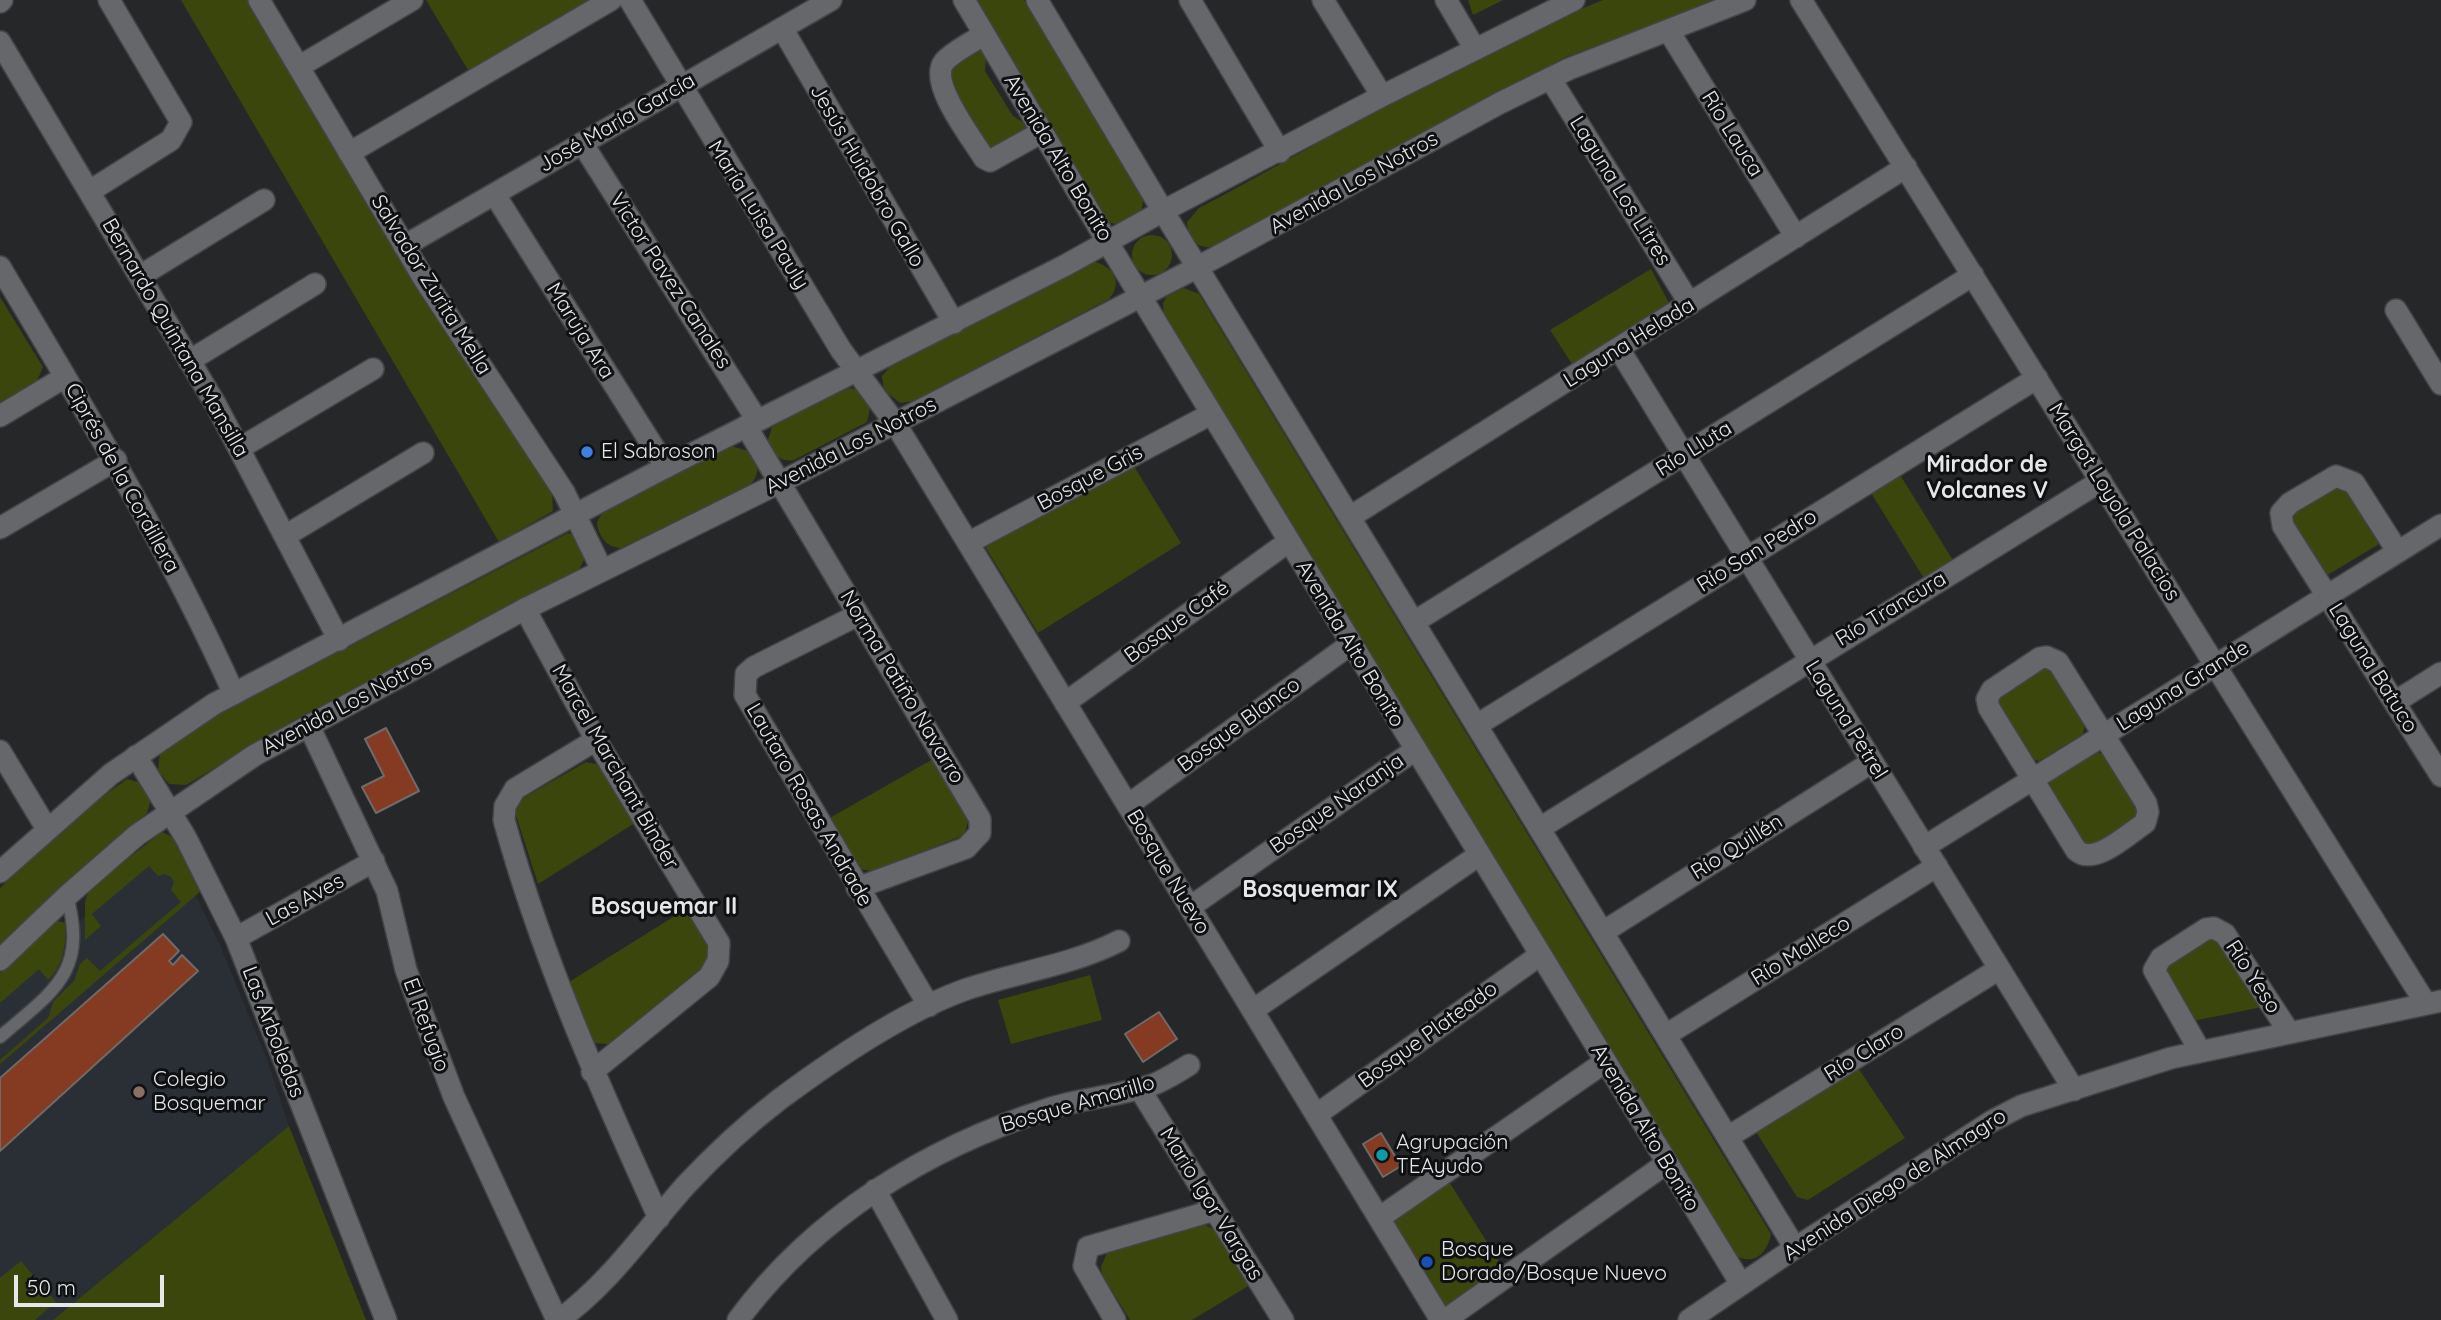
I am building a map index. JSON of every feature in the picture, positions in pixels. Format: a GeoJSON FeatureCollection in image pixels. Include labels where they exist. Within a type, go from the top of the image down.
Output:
{"type":"FeatureCollection","features":[{"type":"Feature","properties":{"kind":"street"},"geometry":{"type":"LineString","coordinates":[[90,191],[171,140],[181,122],[109,0]]}},
{"type":"Feature","properties":{"kind":"street","name":"Salvador Zurita Mella"},"geometry":{"type":"LineString","coordinates":[[259,0],[404,246],[546,463],[602,570]]}},
{"type":"Feature","properties":{"kind":"street"},"geometry":{"type":"LineString","coordinates":[[300,66],[412,0]]}},
{"type":"Feature","properties":{"kind":"street"},"geometry":{"type":"LineString","coordinates":[[349,153],[611,0]]}},
{"type":"Feature","properties":{"kind":"street","name":"María Luisa Pauly"},"geometry":{"type":"LineString","coordinates":[[630,0],[679,86],[857,371],[895,424]]}},
{"type":"Feature","properties":{"kind":"street","name":"José María García"},"geometry":{"type":"LineString","coordinates":[[404,246],[831,0]]}},
{"type":"Feature","properties":{"kind":"street","name":"Avenida Alto Bonito"},"geometry":{"type":"LineString","coordinates":[[964,0],[1211,414],[1741,1284]]}},
{"type":"Feature","properties":{"kind":"street"},"geometry":{"type":"LineString","coordinates":[[1037,0],[1795,1248]]}},
{"type":"Feature","properties":{"kind":"street"},"geometry":{"type":"LineString","coordinates":[[1190,0],[1280,152]]}},
{"type":"Feature","properties":{"kind":"street"},"geometry":{"type":"LineString","coordinates":[[1324,0],[1382,96]]}},
{"type":"Feature","properties":{"kind":"street"},"geometry":{"type":"LineString","coordinates":[[1447,0],[1475,50]]}},
{"type":"Feature","properties":{"kind":"street"},"geometry":{"type":"LineString","coordinates":[[0,872],[89,791],[136,756],[234,694],[751,423],[954,323],[1108,243],[1163,211],[1280,152],[1382,96],[1574,0]]}},
{"type":"Feature","properties":{"kind":"street","name":"Avenida Los Notros"},"geometry":{"type":"LineString","coordinates":[[0,960],[66,896],[170,810],[255,755],[525,609],[779,483],[1141,297],[1550,78],[1745,0]]}},
{"type":"Feature","properties":{"kind":"street","name":"Margot Loyola Palacios"},"geometry":{"type":"LineString","coordinates":[[1801,0],[2215,665],[2433,1003]]}},
{"type":"Feature","properties":{"kind":"street","name":"Jesús Huidobro Gallo"},"geometry":{"type":"LineString","coordinates":[[782,28],[954,323]]}},
{"type":"Feature","properties":{"kind":"street","name":"Río Lauca"},"geometry":{"type":"LineString","coordinates":[[1668,30],[1796,237]]}},
{"type":"Feature","properties":{"kind":"street"},"geometry":{"type":"LineString","coordinates":[[984,34],[946,61],[939,74],[942,89],[984,158],[990,161],[1042,132]]}},
{"type":"Feature","properties":{"kind":"street","name":"Bernardo Quintana Mansilla"},"geometry":{"type":"LineString","coordinates":[[0,42],[240,448],[340,639]]}},
{"type":"Feature","properties":{"kind":"street","name":"Laguna Los Litres"},"geometry":{"type":"LineString","coordinates":[[1550,78],[1690,304]]}},
{"type":"Feature","properties":{"kind":"street","name":"Victor Pavez Canales"},"geometry":{"type":"LineString","coordinates":[[582,143],[751,423]]}},
{"type":"Feature","properties":{"kind":"street","name":"Laguna Helada"},"geometry":{"type":"LineString","coordinates":[[1350,517],[1906,167]]}},
{"type":"Feature","properties":{"kind":"street","name":"Maruja Ara"},"geometry":{"type":"LineString","coordinates":[[495,195],[666,467]]}},
{"type":"Feature","properties":{"kind":"street"},"geometry":{"type":"LineString","coordinates":[[140,276],[264,200]]}},
{"type":"Feature","properties":{"kind":"street","name":"Ciprés de la Cordillera"},"geometry":{"type":"LineString","coordinates":[[0,267],[116,460],[173,568],[234,694]]}},
{"type":"Feature","properties":{"kind":"street","name":"Río Lluta"},"geometry":{"type":"LineString","coordinates":[[1414,622],[1973,275]]}},
{"type":"Feature","properties":{"kind":"street"},"geometry":{"type":"LineString","coordinates":[[189,361],[315,284]]}},
{"type":"Feature","properties":{"kind":"street"},"geometry":{"type":"LineString","coordinates":[[2396,310],[2441,384]]}},
{"type":"Feature","properties":{"kind":"street","name":"Laguna Petrel"},"geometry":{"type":"LineString","coordinates":[[1619,349],[2074,1090]]}},
{"type":"Feature","properties":{"kind":"street"},"geometry":{"type":"LineString","coordinates":[[240,448],[373,369]]}},
{"type":"Feature","properties":{"kind":"street"},"geometry":{"type":"LineString","coordinates":[[0,416],[65,377]]}},
{"type":"Feature","properties":{"kind":"street","name":"Río San Pedro"},"geometry":{"type":"LineString","coordinates":[[1477,725],[2037,378]]}},
{"type":"Feature","properties":{"kind":"street","name":"Bosque Gris"},"geometry":{"type":"LineString","coordinates":[[968,542],[1211,414]]}},
{"type":"Feature","properties":{"kind":"street","name":"Norma Patiño Navarro"},"geometry":{"type":"LineString","coordinates":[[751,423],[779,483],[978,812],[981,826],[977,839],[967,848],[858,888]]}},
{"type":"Feature","properties":{"kind":"street","name":"Bosque Nuevo"},"geometry":{"type":"LineString","coordinates":[[895,424],[1443,1320]]}},
{"type":"Feature","properties":{"kind":"street"},"geometry":{"type":"LineString","coordinates":[[285,536],[423,453]]}},
{"type":"Feature","properties":{"kind":"street"},"geometry":{"type":"LineString","coordinates":[[0,528],[116,460]]}},
{"type":"Feature","properties":{"kind":"street","name":"Laguna Batuco"},"geometry":{"type":"LineString","coordinates":[[2398,552],[2349,479],[2336,476],[2290,503],[2281,513],[2283,526],[2441,776]]}},
{"type":"Feature","properties":{"kind":"street","name":"Río Trancura"},"geometry":{"type":"LineString","coordinates":[[1540,828],[1809,659],[2101,481]]}},
{"type":"Feature","properties":{"kind":"street","name":"Laguna Grande"},"geometry":{"type":"LineString","coordinates":[[1924,846],[2441,525]]}},
{"type":"Feature","properties":{"kind":"street","name":"Bosque Café"},"geometry":{"type":"LineString","coordinates":[[1065,703],[1288,541]]}},
{"type":"Feature","properties":{"kind":"street","name":"Marcel Marchant Binder"},"geometry":{"type":"LineString","coordinates":[[525,609],[596,740],[716,936],[719,951],[709,977],[592,1072]]}},
{"type":"Feature","properties":{"kind":"street","name":"Lautaro Rosas Andrade"},"geometry":{"type":"LineString","coordinates":[[858,615],[754,667],[746,674],[744,686],[748,703],[929,1006]]}},
{"type":"Feature","properties":{"kind":"street","name":"Bosque Blanco"},"geometry":{"type":"LineString","coordinates":[[1128,806],[1351,645]]}},
{"type":"Feature","properties":{"kind":"street"},"geometry":{"type":"LineString","coordinates":[[2047,657],[2058,662],[2104,735],[2146,803],[2148,812],[2145,823],[2093,856],[2081,855],[1989,708],[1987,699],[1992,690],[2040,658],[2047,657]]}},
{"type":"Feature","properties":{"kind":"street"},"geometry":{"type":"LineString","coordinates":[[2395,702],[2441,673]]}},
{"type":"Feature","properties":{"kind":"street","name":"El Refugio"},"geometry":{"type":"LineString","coordinates":[[309,726],[387,891],[406,970],[430,1040],[504,1211],[558,1320]]}},
{"type":"Feature","properties":{"kind":"street"},"geometry":{"type":"LineString","coordinates":[[596,740],[515,789],[504,813],[547,952],[592,1072],[659,1218]]}},
{"type":"Feature","properties":{"kind":"street","name":"Bosque Naranja"},"geometry":{"type":"LineString","coordinates":[[1190,907],[1415,750]]}},
{"type":"Feature","properties":{"kind":"street"},"geometry":{"type":"LineString","coordinates":[[0,751],[47,829]]}},
{"type":"Feature","properties":{"kind":"street","name":"Las Arboledas"},"geometry":{"type":"LineString","coordinates":[[136,756],[170,810],[236,938],[386,1320]]}},
{"type":"Feature","properties":{"kind":"street","name":"Río Quillén"},"geometry":{"type":"LineString","coordinates":[[1603,932],[1872,762]]}},
{"type":"Feature","properties":{"kind":"street"},"geometry":{"type":"LineString","coordinates":[[1253,1010],[1479,855]]}},
{"type":"Feature","properties":{"kind":"street","name":"Las Aves"},"geometry":{"type":"LineString","coordinates":[[236,938],[374,861]]}},
{"type":"Feature","properties":{"kind":"street","name":"Río Malleco"},"geometry":{"type":"LineString","coordinates":[[1666,1035],[1937,866]]}},
{"type":"Feature","properties":{"kind":"street","name":"Río Yeso"},"geometry":{"type":"LineString","coordinates":[[2200,1051],[2154,970],[2161,958],[2206,929],[2221,930],[2225,934],[2289,1032]]}},
{"type":"Feature","properties":{"kind":"street"},"geometry":{"type":"LineString","coordinates":[[558,1320],[602,1286],[715,1156],[766,1110],[819,1072],[929,1006],[988,983],[1086,956],[1119,941]]}},
{"type":"Feature","properties":{"kind":"street","name":"Bosque Plateado"},"geometry":{"type":"LineString","coordinates":[[1316,1115],[1540,955]]}},
{"type":"Feature","properties":{"kind":"street","name":"Río Claro"},"geometry":{"type":"LineString","coordinates":[[1728,1137],[2000,969]]}},
{"type":"Feature","properties":{"kind":"street","name":"Avenida Diego de Almagro"},"geometry":{"type":"LineString","coordinates":[[1689,1320],[1795,1248],[1999,1117],[2074,1090],[2200,1051],[2433,1003]]}},
{"type":"Feature","properties":{"kind":"street"},"geometry":{"type":"LineString","coordinates":[[1379,1218],[1605,1062]]}},
{"type":"Feature","properties":{"kind":"street","name":"Bosque Amarillo"},"geometry":{"type":"LineString","coordinates":[[738,1320],[802,1248],[875,1190],[940,1153],[999,1126],[1058,1106],[1139,1088],[1189,1065]]}},
{"type":"Feature","properties":{"kind":"street","name":"Mario Igor Vargas"},"geometry":{"type":"LineString","coordinates":[[1139,1088],[1283,1320]]}},
{"type":"Feature","properties":{"kind":"street"},"geometry":{"type":"LineString","coordinates":[[1443,1320],[1667,1163]]}},
{"type":"Feature","properties":{"kind":"street"},"geometry":{"type":"LineString","coordinates":[[875,1190],[943,1319]]}},
{"type":"Feature","properties":{"kind":"street"},"geometry":{"type":"LineString","coordinates":[[1115,1320],[1084,1266],[1087,1247],[1215,1210]]}},
{"type":"Feature","properties":{"kind":"lane"},"geometry":{"type":"LineString","coordinates":[[0,1037],[54,989],[71,961],[74,921],[66,896]]}},
{"type":"Feature","properties":{"kind":"shaded area","name":"Colegio Bosquemar"},"geometry":{"type":"Polygon","coordinates":[[[169,841],[219,943],[267,1059],[289,1126],[53,1320],[0,1320],[0,992],[169,841]]]}},
{"type":"Feature","properties":{"kind":"green space"},"geometry":{"type":"Polygon","coordinates":[[[181,0],[247,0],[409,274],[552,493],[553,511],[499,542],[181,0]]]}},
{"type":"Feature","properties":{"kind":"green space"},"geometry":{"type":"Polygon","coordinates":[[[426,0],[600,0],[471,75],[426,0]]]}},
{"type":"Feature","properties":{"kind":"green space"},"geometry":{"type":"Polygon","coordinates":[[[972,0],[1024,0],[1141,195],[1141,213],[1119,225],[1108,222],[972,0]]]}},
{"type":"Feature","properties":{"kind":"green space"},"geometry":{"type":"Polygon","coordinates":[[[1468,0],[1503,0],[1473,15],[1468,0]]]}},
{"type":"Feature","properties":{"kind":"green space"},"geometry":{"type":"Polygon","coordinates":[[[1603,0],[1718,0],[1566,57],[1214,247],[1198,245],[1189,234],[1187,222],[1199,208],[1448,72],[1550,22],[1603,0]]]}},
{"type":"Feature","properties":{"kind":"green space"},"geometry":{"type":"Polygon","coordinates":[[[978,46],[986,58],[985,71],[1013,116],[1030,127],[987,154],[944,71],[978,46]]]}},
{"type":"Feature","properties":{"kind":"green space"},"geometry":{"type":"Polygon","coordinates":[[[1152,235],[1160,236],[1166,241],[1171,247],[1171,263],[1166,269],[1160,274],[1152,275],[1144,274],[1138,269],[1133,263],[1132,255],[1133,247],[1138,241],[1144,236],[1152,235]]]}},
{"type":"Feature","properties":{"kind":"green space"},"geometry":{"type":"Polygon","coordinates":[[[1095,262],[1102,264],[1114,276],[1115,287],[1109,299],[913,401],[900,403],[884,390],[882,376],[890,367],[1095,262]]]}},
{"type":"Feature","properties":{"kind":"green space"},"geometry":{"type":"Polygon","coordinates":[[[1651,269],[1669,303],[1572,364],[1550,330],[1651,269]]]}},
{"type":"Feature","properties":{"kind":"green space"},"geometry":{"type":"Polygon","coordinates":[[[1184,288],[1199,294],[1771,1234],[1764,1251],[1756,1258],[1738,1257],[1164,317],[1163,303],[1167,296],[1184,288]]]}},
{"type":"Feature","properties":{"kind":"green space"},"geometry":{"type":"Polygon","coordinates":[[[0,297],[43,367],[37,381],[0,402],[0,297]]]}},
{"type":"Feature","properties":{"kind":"green space"},"geometry":{"type":"Polygon","coordinates":[[[851,388],[863,393],[871,404],[867,422],[794,460],[784,460],[774,453],[768,440],[772,427],[837,392],[851,388]]]}},
{"type":"Feature","properties":{"kind":"green space"},"geometry":{"type":"Polygon","coordinates":[[[731,446],[748,451],[755,459],[757,473],[749,486],[621,548],[611,546],[604,540],[597,522],[603,512],[731,446]]]}},
{"type":"Feature","properties":{"kind":"green space"},"geometry":{"type":"Polygon","coordinates":[[[1132,463],[1181,543],[1038,633],[986,548],[987,538],[1132,463]]]}},
{"type":"Feature","properties":{"kind":"green space"},"geometry":{"type":"Polygon","coordinates":[[[1897,470],[1954,562],[1925,580],[1868,488],[1897,470]]]}},
{"type":"Feature","properties":{"kind":"green space"},"geometry":{"type":"Polygon","coordinates":[[[2342,483],[2381,539],[2379,544],[2326,576],[2288,522],[2290,511],[2342,483]]]}},
{"type":"Feature","properties":{"kind":"green space"},"geometry":{"type":"Polygon","coordinates":[[[568,533],[574,535],[586,555],[579,570],[291,722],[186,785],[169,784],[158,770],[160,753],[208,720],[568,533]]]}},
{"type":"Feature","properties":{"kind":"green space"},"geometry":{"type":"Polygon","coordinates":[[[2050,665],[2086,720],[2083,734],[2039,761],[2026,757],[1994,705],[1995,696],[2040,666],[2050,665]]]}},
{"type":"Feature","properties":{"kind":"green space"},"geometry":{"type":"Polygon","coordinates":[[[2096,752],[2109,756],[2142,815],[2089,850],[2048,793],[2050,780],[2096,752]]]}},
{"type":"Feature","properties":{"kind":"green space"},"geometry":{"type":"Polygon","coordinates":[[[933,759],[969,819],[964,835],[874,871],[859,869],[828,819],[933,759]]]}},
{"type":"Feature","properties":{"kind":"green space"},"geometry":{"type":"Polygon","coordinates":[[[586,762],[600,765],[635,823],[538,884],[515,812],[516,802],[586,762]]]}},
{"type":"Feature","properties":{"kind":"green space"},"geometry":{"type":"Polygon","coordinates":[[[127,779],[142,783],[151,799],[147,813],[65,883],[0,947],[0,888],[75,817],[127,779]]]}},
{"type":"Feature","properties":{"kind":"green space"},"geometry":{"type":"Polygon","coordinates":[[[162,832],[176,839],[201,891],[0,1064],[0,1060],[48,1018],[53,1002],[74,981],[80,964],[87,958],[100,971],[181,902],[171,890],[174,882],[171,877],[164,874],[158,876],[149,866],[92,914],[101,926],[85,940],[85,902],[89,889],[162,832]]]}},
{"type":"Feature","properties":{"kind":"green space"},"geometry":{"type":"Polygon","coordinates":[[[686,909],[707,943],[709,950],[705,965],[609,1044],[593,1043],[569,982],[686,909]]]}},
{"type":"Feature","properties":{"kind":"green space"},"geometry":{"type":"Polygon","coordinates":[[[54,920],[65,923],[64,946],[57,969],[48,980],[39,969],[0,1003],[0,973],[54,920]]]}},
{"type":"Feature","properties":{"kind":"green space"},"geometry":{"type":"Polygon","coordinates":[[[2214,934],[2262,1007],[2193,1021],[2161,973],[2166,960],[2214,934]]]}},
{"type":"Feature","properties":{"kind":"green space"},"geometry":{"type":"Polygon","coordinates":[[[1090,975],[1102,1020],[1011,1044],[998,1000],[1090,975]]]}},
{"type":"Feature","properties":{"kind":"green space"},"geometry":{"type":"Polygon","coordinates":[[[1856,1065],[1905,1138],[1808,1200],[1797,1197],[1753,1127],[1856,1065]]]}},
{"type":"Feature","properties":{"kind":"green space"},"geometry":{"type":"Polygon","coordinates":[[[289,1126],[366,1320],[53,1320],[289,1126]]]}},
{"type":"Feature","properties":{"kind":"green space"},"geometry":{"type":"Polygon","coordinates":[[[1446,1177],[1504,1269],[1447,1308],[1390,1216],[1446,1177]]]}},
{"type":"Feature","properties":{"kind":"green space"},"geometry":{"type":"Polygon","coordinates":[[[1205,1225],[1215,1230],[1250,1285],[1192,1320],[1130,1320],[1102,1274],[1101,1267],[1108,1251],[1205,1225]]]}},
{"type":"Feature","properties":{"kind":"green space"},"geometry":{"type":"Polygon","coordinates":[[[21,1261],[56,1302],[35,1320],[0,1320],[0,1278],[21,1261]]]}},
{"type":"Feature","properties":{"kind":"building"},"geometry":{"type":"Polygon","coordinates":[[[386,728],[419,791],[376,813],[362,787],[384,776],[365,739],[386,728]]]}},
{"type":"Feature","properties":{"kind":"building"},"geometry":{"type":"Polygon","coordinates":[[[163,934],[179,951],[169,961],[173,965],[182,955],[198,971],[0,1151],[0,1078],[163,934]]]}},
{"type":"Feature","properties":{"kind":"building"},"geometry":{"type":"Polygon","coordinates":[[[1159,1012],[1177,1039],[1143,1062],[1125,1034],[1159,1012]]]}},
{"type":"Feature","properties":{"kind":"building","name":"Agrupación TEAyudo"},"geometry":{"type":"Polygon","coordinates":[[[1381,1133],[1401,1166],[1383,1177],[1363,1144],[1381,1133]]]}},
{"type":"Feature","properties":{"kind":"place","name":"El Sabroson"},"geometry":{"type":"Point","coordinates":[587,452]}},
{"type":"Feature","properties":{"kind":"place","name":"Colegio Bosquemar"},"geometry":{"type":"Point","coordinates":[139,1092]}},
{"type":"Feature","properties":{"kind":"place","name":"Agrupación TEAyudo"},"geometry":{"type":"Point","coordinates":[1382,1155]}},
{"type":"Feature","properties":{"kind":"place","name":"Bosque Dorado/Bosque Nuevo"},"geometry":{"type":"Point","coordinates":[1427,1262]}},
{"type":"Feature","properties":{"kind":"district","name":"Mirador de Volcanes V"},"geometry":{"type":"Point","coordinates":[1987,478]}},
{"type":"Feature","properties":{"kind":"district","name":"Bosquemar IX"},"geometry":{"type":"Point","coordinates":[1320,890]}},
{"type":"Feature","properties":{"kind":"district","name":"Bosquemar II"},"geometry":{"type":"Point","coordinates":[664,907]}}]}
